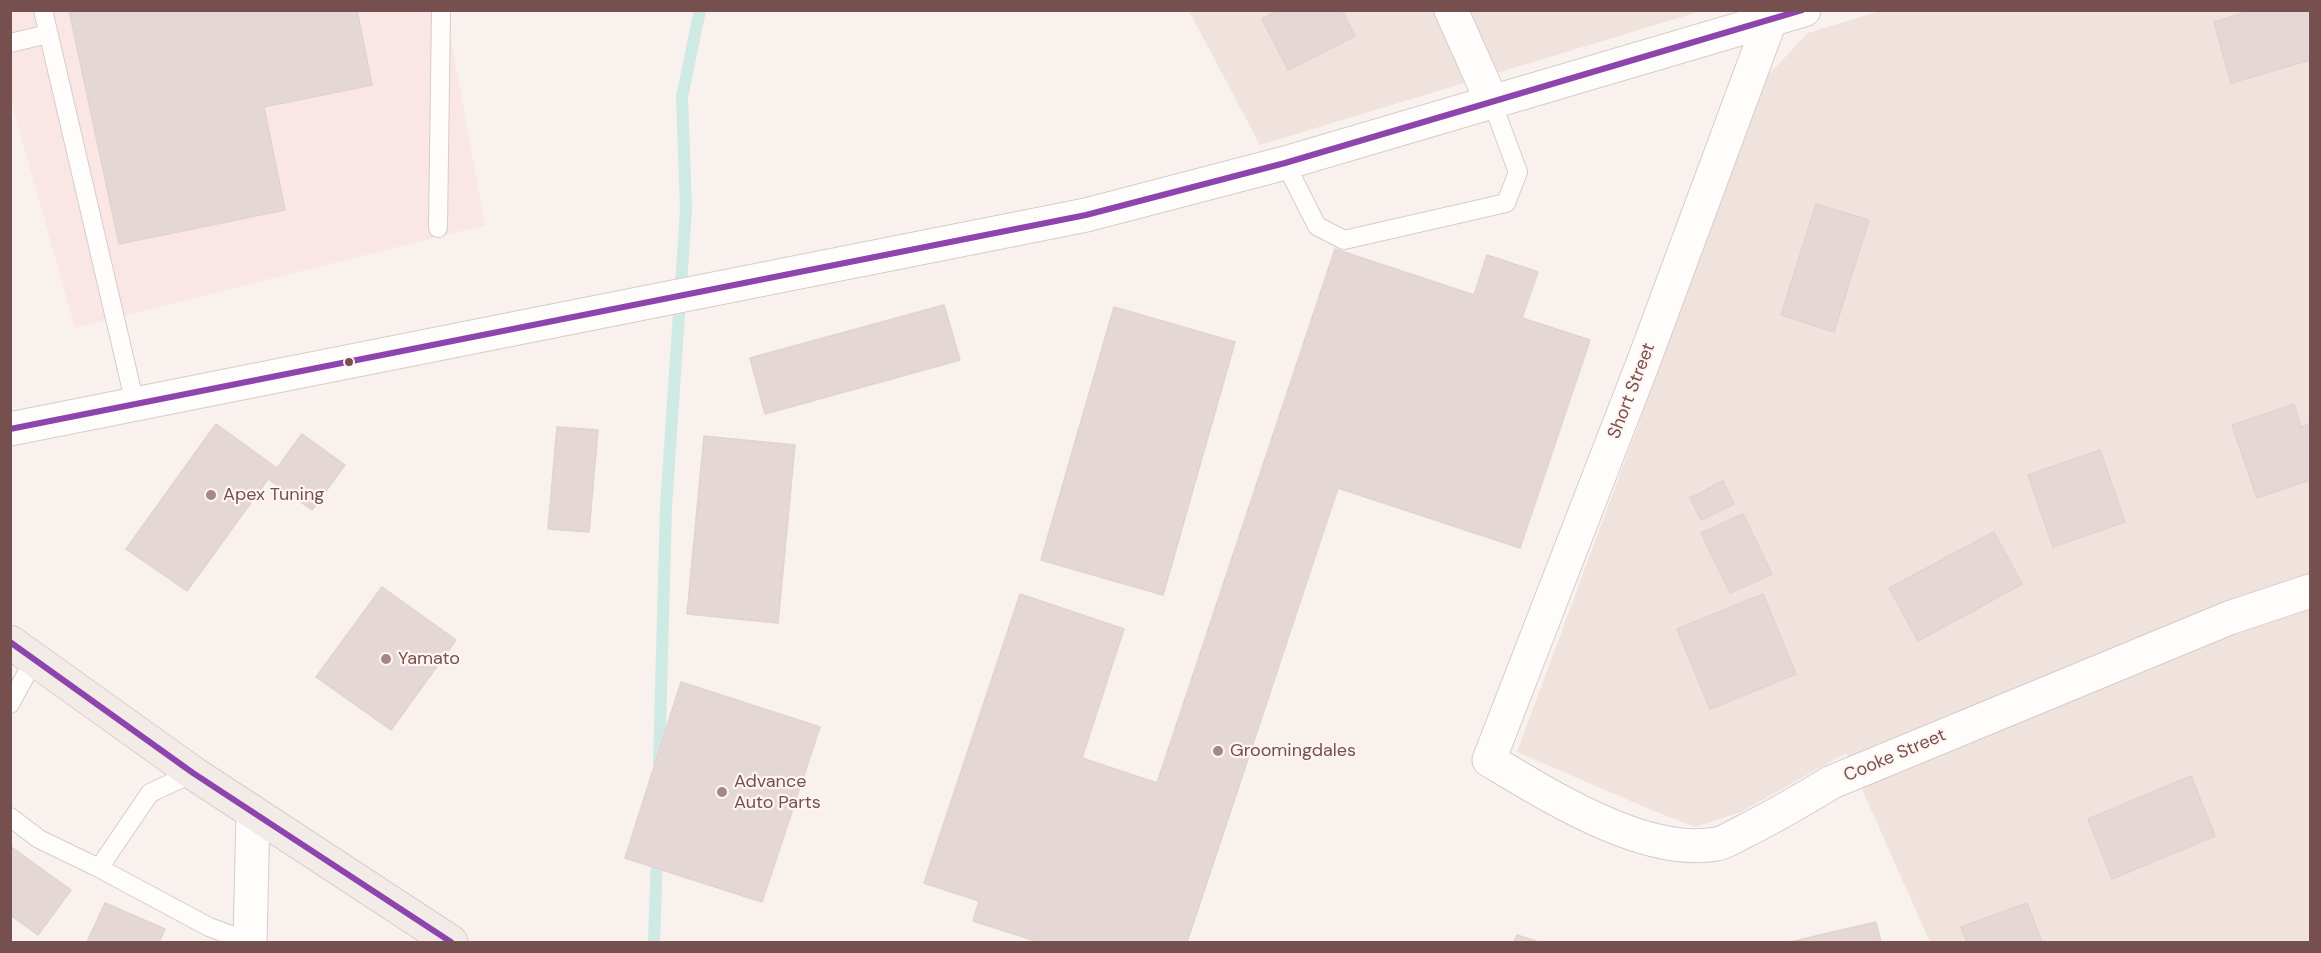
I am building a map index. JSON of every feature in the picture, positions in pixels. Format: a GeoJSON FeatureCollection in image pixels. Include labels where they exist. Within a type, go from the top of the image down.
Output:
{"type":"FeatureCollection","features":[{"type":"Feature","properties":{"kind":"main road"},"geometry":{"type":"LineString","coordinates":[[22,651],[253,814],[451,942]]}},
{"type":"Feature","properties":{"kind":"street"},"geometry":{"type":"LineString","coordinates":[[1451,10],[1492,102]]}},
{"type":"Feature","properties":{"kind":"street"},"geometry":{"type":"LineString","coordinates":[[10,429],[1086,215],[1285,163],[1804,10]]}},
{"type":"Feature","properties":{"kind":"street","name":"Short Street"},"geometry":{"type":"LineString","coordinates":[[1489,760],[1643,363],[1770,21]]}},
{"type":"Feature","properties":{"kind":"street","name":"Cooke Street"},"geometry":{"type":"LineString","coordinates":[[1489,760],[1572,808],[1643,837],[1684,846],[1717,844],[1773,818],[1832,782],[2229,618],[2310,591]]}},
{"type":"Feature","properties":{"kind":"street"},"geometry":{"type":"LineString","coordinates":[[250,942],[253,814]]}},
{"type":"Feature","properties":{"kind":"lane"},"geometry":{"type":"LineString","coordinates":[[43,10],[135,404]]}},
{"type":"Feature","properties":{"kind":"lane"},"geometry":{"type":"LineString","coordinates":[[438,228],[441,10]]}},
{"type":"Feature","properties":{"kind":"lane"},"geometry":{"type":"LineString","coordinates":[[10,43],[48,34]]}},
{"type":"Feature","properties":{"kind":"lane"},"geometry":{"type":"LineString","coordinates":[[1285,163],[1317,226],[1344,240],[1506,203],[1518,172],[1492,102]]}},
{"type":"Feature","properties":{"kind":"lane"},"geometry":{"type":"LineString","coordinates":[[10,704],[22,651]]}},
{"type":"Feature","properties":{"kind":"lane"},"geometry":{"type":"LineString","coordinates":[[99,868],[150,793],[193,773]]}},
{"type":"Feature","properties":{"kind":"lane"},"geometry":{"type":"LineString","coordinates":[[10,817],[39,839],[99,868],[209,927],[250,942]]}},
{"type":"Feature","properties":{"kind":"shaded area"},"geometry":{"type":"Polygon","coordinates":[[[1883,10],[2310,11],[2310,942],[1930,942],[1846,753],[1741,812],[1695,827],[1517,752],[1768,75],[1808,33],[1883,10]]]}},
{"type":"Feature","properties":{"kind":"shaded area"},"geometry":{"type":"Polygon","coordinates":[[[10,11],[446,11],[485,225],[75,328],[11,101],[10,11]]]}},
{"type":"Feature","properties":{"kind":"shaded area"},"geometry":{"type":"Polygon","coordinates":[[[1189,11],[1701,11],[1260,145],[1189,11]]]}},
{"type":"Feature","properties":{"kind":"building"},"geometry":{"type":"Polygon","coordinates":[[[69,10],[357,10],[372,85],[264,107],[285,210],[119,244],[69,10]]]}},
{"type":"Feature","properties":{"kind":"building"},"geometry":{"type":"Polygon","coordinates":[[[1279,10],[1342,10],[1355,36],[1288,70],[1262,19],[1279,10]]]}},
{"type":"Feature","properties":{"kind":"building"},"geometry":{"type":"Polygon","coordinates":[[[2253,10],[2310,10],[2310,60],[2231,83],[2214,22],[2253,10]]]}},
{"type":"Feature","properties":{"kind":"building"},"geometry":{"type":"Polygon","coordinates":[[[1816,204],[1869,220],[1834,332],[1781,315],[1816,204]]]}},
{"type":"Feature","properties":{"kind":"building"},"geometry":{"type":"Polygon","coordinates":[[[1335,249],[1474,295],[1487,255],[1538,272],[1522,318],[1590,340],[1520,548],[1338,488],[1187,942],[1039,942],[973,921],[979,901],[924,883],[1020,594],[1124,629],[1082,758],[1157,783],[1335,249]]]}},
{"type":"Feature","properties":{"kind":"building"},"geometry":{"type":"Polygon","coordinates":[[[944,305],[960,360],[765,414],[750,358],[944,305]]]}},
{"type":"Feature","properties":{"kind":"building"},"geometry":{"type":"Polygon","coordinates":[[[1114,307],[1235,342],[1163,595],[1041,560],[1114,307]]]}},
{"type":"Feature","properties":{"kind":"building"},"geometry":{"type":"Polygon","coordinates":[[[2294,404],[2301,427],[2310,424],[2310,480],[2257,498],[2232,425],[2294,404]]]}},
{"type":"Feature","properties":{"kind":"building","name":"Apex Tuning"},"geometry":{"type":"Polygon","coordinates":[[[216,424],[277,468],[302,434],[345,465],[312,510],[268,479],[187,591],[126,549],[216,424]]]}},
{"type":"Feature","properties":{"kind":"building"},"geometry":{"type":"Polygon","coordinates":[[[557,427],[598,430],[589,532],[548,529],[557,427]]]}},
{"type":"Feature","properties":{"kind":"building"},"geometry":{"type":"Polygon","coordinates":[[[704,436],[795,445],[778,623],[687,614],[704,436]]]}},
{"type":"Feature","properties":{"kind":"building"},"geometry":{"type":"Polygon","coordinates":[[[2100,450],[2125,522],[2053,547],[2028,475],[2100,450]]]}},
{"type":"Feature","properties":{"kind":"building"},"geometry":{"type":"Polygon","coordinates":[[[1723,481],[1734,504],[1701,520],[1690,498],[1723,481]]]}},
{"type":"Feature","properties":{"kind":"building"},"geometry":{"type":"Polygon","coordinates":[[[1743,514],[1772,574],[1730,593],[1701,533],[1743,514]]]}},
{"type":"Feature","properties":{"kind":"building"},"geometry":{"type":"Polygon","coordinates":[[[1994,532],[2022,584],[1918,641],[1889,588],[1994,532]]]}},
{"type":"Feature","properties":{"kind":"building","name":"Yamato"},"geometry":{"type":"Polygon","coordinates":[[[382,587],[456,640],[391,730],[316,677],[382,587]]]}},
{"type":"Feature","properties":{"kind":"building"},"geometry":{"type":"Polygon","coordinates":[[[1763,594],[1796,674],[1710,709],[1677,629],[1763,594]]]}},
{"type":"Feature","properties":{"kind":"building","name":"Advance Auto Parts"},"geometry":{"type":"Polygon","coordinates":[[[681,682],[820,727],[762,902],[625,858],[681,682]]]}},
{"type":"Feature","properties":{"kind":"building"},"geometry":{"type":"Polygon","coordinates":[[[2191,776],[2215,836],[2112,879],[2088,819],[2191,776]]]}},
{"type":"Feature","properties":{"kind":"building"},"geometry":{"type":"Polygon","coordinates":[[[10,846],[71,890],[38,935],[10,915],[10,846]]]}},
{"type":"Feature","properties":{"kind":"building"},"geometry":{"type":"Polygon","coordinates":[[[105,903],[165,929],[159,942],[87,942],[105,903]]]}},
{"type":"Feature","properties":{"kind":"building"},"geometry":{"type":"Polygon","coordinates":[[[2027,903],[2042,942],[1967,942],[1961,927],[2027,903]]]}},
{"type":"Feature","properties":{"kind":"building"},"geometry":{"type":"Polygon","coordinates":[[[1876,922],[1881,942],[1790,942],[1876,922]]]}},
{"type":"Feature","properties":{"kind":"building"},"geometry":{"type":"Polygon","coordinates":[[[1517,935],[1539,942],[1514,942],[1517,935]]]}},
{"type":"Feature","properties":{"kind":"waterway"},"geometry":{"type":"LineString","coordinates":[[659,764],[666,507],[686,210],[682,97],[700,10]]}},
{"type":"Feature","properties":{"kind":"waterway"},"geometry":{"type":"LineString","coordinates":[[654,942],[657,854]]}},
{"type":"Feature","properties":{"kind":"transit line"},"geometry":{"type":"LineString","coordinates":[[10,429],[1086,215],[1285,163],[1802,10]]}},
{"type":"Feature","properties":{"kind":"transit line"},"geometry":{"type":"LineString","coordinates":[[10,642],[193,773],[451,942]]}},
{"type":"Feature","properties":{"kind":"place","name":"Apex Tuning"},"geometry":{"type":"Point","coordinates":[211,495]}},
{"type":"Feature","properties":{"kind":"place","name":"Yamato"},"geometry":{"type":"Point","coordinates":[386,659]}},
{"type":"Feature","properties":{"kind":"place","name":"Groomingdales"},"geometry":{"type":"Point","coordinates":[1218,751]}},
{"type":"Feature","properties":{"kind":"place","name":"Advance Auto Parts"},"geometry":{"type":"Point","coordinates":[722,792]}}]}
